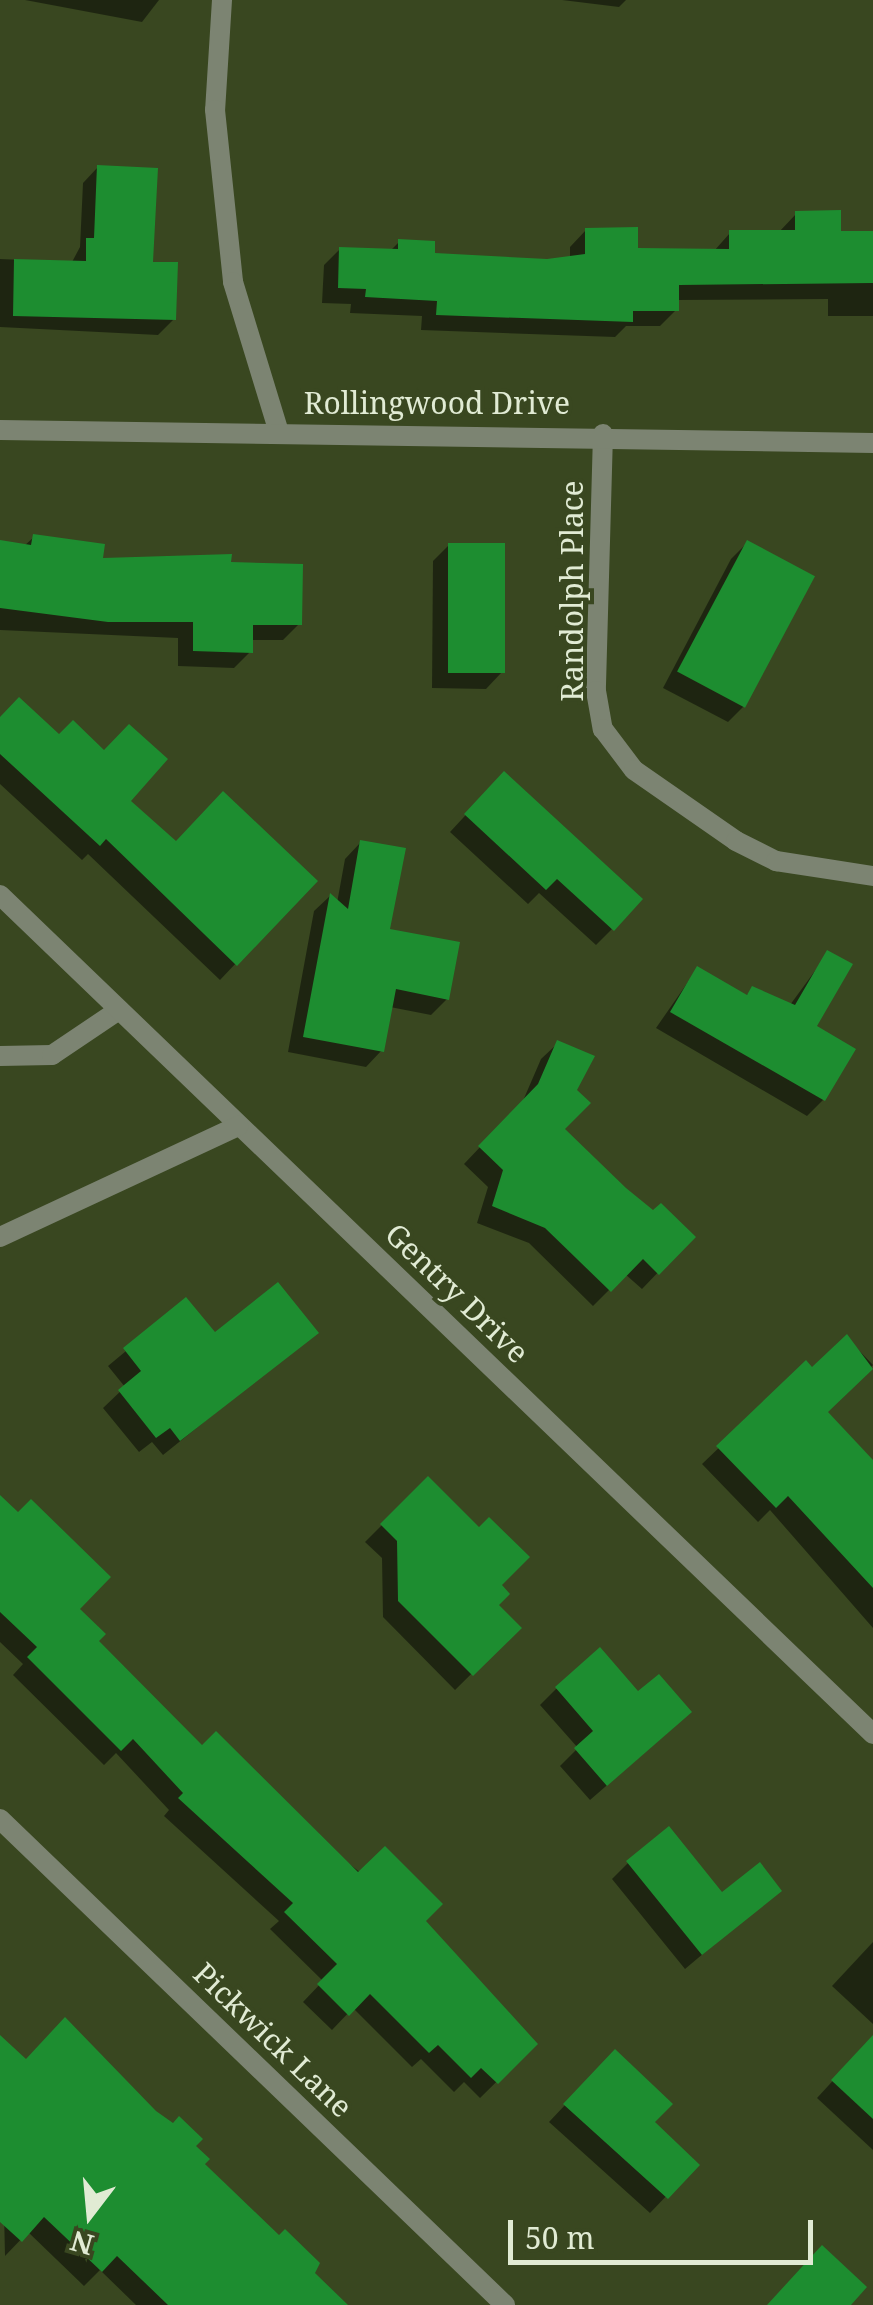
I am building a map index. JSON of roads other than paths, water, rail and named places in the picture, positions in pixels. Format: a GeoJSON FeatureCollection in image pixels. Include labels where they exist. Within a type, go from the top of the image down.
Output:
{"type":"FeatureCollection","features":[{"type":"Feature","properties":{"kind":"street"},"geometry":{"type":"LineString","coordinates":[[222,0],[215,110],[233,282],[278,432]]}},
{"type":"Feature","properties":{"kind":"street","name":"Rollingwood Drive"},"geometry":{"type":"LineString","coordinates":[[0,430],[604,434],[873,443]]}},
{"type":"Feature","properties":{"kind":"street","name":"Randolph Place"},"geometry":{"type":"LineString","coordinates":[[604,434],[596,690],[603,729],[634,770],[736,841],[776,860],[873,876]]}},
{"type":"Feature","properties":{"kind":"street","name":"Gentry Drive"},"geometry":{"type":"LineString","coordinates":[[0,895],[873,1734]]}},
{"type":"Feature","properties":{"kind":"street"},"geometry":{"type":"LineString","coordinates":[[0,1056],[52,1055],[119,1010]]}},
{"type":"Feature","properties":{"kind":"street"},"geometry":{"type":"LineString","coordinates":[[0,1237],[238,1126]]}},
{"type":"Feature","properties":{"kind":"street","name":"Pickwick Lane"},"geometry":{"type":"LineString","coordinates":[[0,1819],[505,2305]]}}]}
